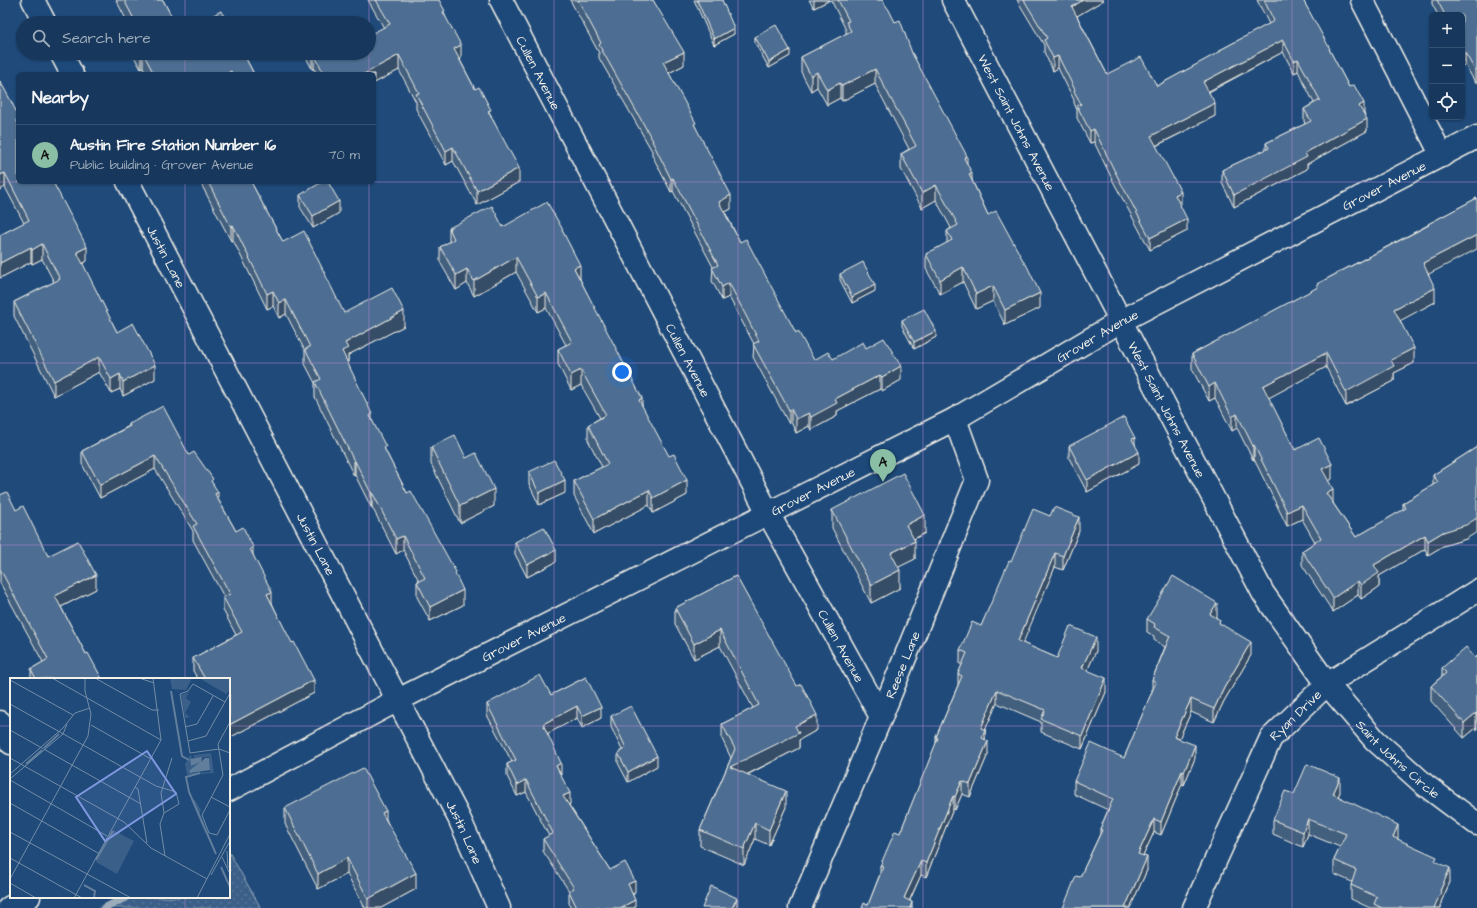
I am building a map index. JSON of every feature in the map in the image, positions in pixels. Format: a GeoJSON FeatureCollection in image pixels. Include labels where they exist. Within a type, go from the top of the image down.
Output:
{"type":"FeatureCollection","features":[{"type":"Feature","properties":{"kind":"street"},"geometry":{"type":"LineString","coordinates":[[33,0],[41,16]]}},
{"type":"Feature","properties":{"kind":"street","name":"Cullen Avenue"},"geometry":{"type":"LineString","coordinates":[[501,0],[768,513],[881,717]]}},
{"type":"Feature","properties":{"kind":"street","name":"West Saint Johns Avenue"},"geometry":{"type":"LineString","coordinates":[[953,0],[1263,593],[1327,684]]}},
{"type":"Feature","properties":{"kind":"street"},"geometry":{"type":"LineString","coordinates":[[1362,0],[1442,156]]}},
{"type":"Feature","properties":{"kind":"street"},"geometry":{"type":"LineString","coordinates":[[65,60],[71,72]]}},
{"type":"Feature","properties":{"kind":"street","name":"Grover Avenue"},"geometry":{"type":"LineString","coordinates":[[230,789],[398,700],[955,419],[1121,321],[1477,137]]}},
{"type":"Feature","properties":{"kind":"street","name":"Justin Lane"},"geometry":{"type":"LineString","coordinates":[[129,184],[459,818],[499,908]]}},
{"type":"Feature","properties":{"kind":"street","name":"Reese Lane"},"geometry":{"type":"LineString","coordinates":[[800,908],[881,717],[977,480],[955,419]]}},
{"type":"Feature","properties":{"kind":"street","name":"Ryan Drive"},"geometry":{"type":"LineString","coordinates":[[1194,908],[1271,738],[1327,684],[1477,591]]}},
{"type":"Feature","properties":{"kind":"street","name":"Saint Johns Circle"},"geometry":{"type":"LineString","coordinates":[[1327,684],[1375,740],[1425,785],[1477,824]]}},
{"type":"Feature","properties":{"kind":"street"},"geometry":{"type":"LineString","coordinates":[[0,722],[10,741]]}},
{"type":"Feature","properties":{"kind":"street"},"geometry":{"type":"LineString","coordinates":[[9,908],[27,898]]}},
{"type":"Feature","properties":{"kind":"shaded area"},"geometry":{"type":"Polygon","coordinates":[[[230,854],[261,908],[99,908],[118,898],[230,898],[230,854]]]}},
{"type":"Feature","properties":{"kind":"building"},"geometry":{"type":"Polygon","coordinates":[[[124,0],[163,0],[171,16],[132,16],[124,0]]]}},
{"type":"Feature","properties":{"kind":"building"},"geometry":{"type":"Polygon","coordinates":[[[376,0],[439,0],[445,11],[443,12],[461,45],[454,49],[475,89],[479,87],[491,110],[488,111],[519,168],[477,191],[453,147],[446,151],[416,94],[419,93],[399,55],[368,72],[323,72],[317,60],[376,60],[376,31],[390,24],[376,0]]]}},
{"type":"Feature","properties":{"kind":"building"},"geometry":{"type":"Polygon","coordinates":[[[578,0],[653,0],[684,52],[663,62],[696,123],[694,124],[731,195],[719,202],[740,242],[746,239],[796,333],[798,331],[814,360],[828,352],[833,359],[863,342],[866,348],[884,338],[901,366],[882,377],[880,375],[835,399],[837,403],[811,417],[809,413],[796,419],[791,409],[789,410],[753,344],[759,341],[729,283],[722,287],[712,268],[718,265],[673,178],[671,179],[653,141],[599,45],[601,43],[578,0]]]}},
{"type":"Feature","properties":{"kind":"building"},"geometry":{"type":"Polygon","coordinates":[[[697,0],[722,0],[734,28],[714,39],[697,0]]]}},
{"type":"Feature","properties":{"kind":"building"},"geometry":{"type":"Polygon","coordinates":[[[838,0],[882,0],[895,22],[900,20],[912,53],[967,156],[964,158],[972,173],[969,174],[988,215],[996,211],[1026,264],[1040,293],[1005,310],[993,286],[976,294],[963,267],[940,280],[926,254],[952,240],[947,231],[958,225],[936,185],[922,193],[901,154],[916,146],[875,69],[842,86],[840,83],[827,90],[817,72],[811,76],[801,57],[851,31],[846,22],[849,21],[838,0]]]}},
{"type":"Feature","properties":{"kind":"building"},"geometry":{"type":"Polygon","coordinates":[[[1024,0],[1083,0],[1072,7],[1107,74],[1141,57],[1157,86],[1274,21],[1264,0],[1303,0],[1349,87],[1354,85],[1364,103],[1359,106],[1367,119],[1305,153],[1307,157],[1234,195],[1222,170],[1269,148],[1266,143],[1311,121],[1304,109],[1320,100],[1298,59],[1294,61],[1283,40],[1203,82],[1215,103],[1151,136],[1181,192],[1175,195],[1187,219],[1150,238],[1094,129],[1090,131],[1077,106],[1081,104],[1058,56],[1053,58],[1044,40],[1047,38],[1024,0]]]}},
{"type":"Feature","properties":{"kind":"building"},"geometry":{"type":"Polygon","coordinates":[[[1437,0],[1477,0],[1477,69],[1475,70],[1465,53],[1465,12],[1443,12],[1437,0]]]}},
{"type":"Feature","properties":{"kind":"building"},"geometry":{"type":"Polygon","coordinates":[[[221,11],[224,16],[211,16],[221,11]]]}},
{"type":"Feature","properties":{"kind":"building"},"geometry":{"type":"Polygon","coordinates":[[[776,25],[790,50],[769,62],[755,37],[776,25]]]}},
{"type":"Feature","properties":{"kind":"building"},"geometry":{"type":"Polygon","coordinates":[[[147,60],[247,60],[253,72],[231,71],[153,72],[147,60]]]}},
{"type":"Feature","properties":{"kind":"building"},"geometry":{"type":"Polygon","coordinates":[[[0,81],[16,111],[16,184],[54,184],[87,247],[77,252],[117,332],[133,323],[155,365],[123,382],[120,374],[111,379],[99,357],[54,381],[14,302],[60,279],[42,244],[32,250],[31,247],[0,263],[0,235],[29,220],[5,173],[0,175],[0,81]]]}},
{"type":"Feature","properties":{"kind":"building"},"geometry":{"type":"Polygon","coordinates":[[[209,184],[252,184],[283,242],[304,231],[344,313],[392,288],[404,311],[345,343],[348,348],[342,351],[372,414],[370,416],[386,447],[384,448],[407,493],[411,491],[456,572],[455,573],[463,590],[430,607],[417,582],[425,578],[403,536],[396,539],[354,461],[315,382],[321,379],[305,349],[310,347],[286,300],[279,303],[273,291],[267,294],[233,225],[231,227],[209,184]]]}},
{"type":"Feature","properties":{"kind":"building"},"geometry":{"type":"Polygon","coordinates":[[[319,184],[329,184],[339,201],[313,216],[300,195],[319,184]]]}},
{"type":"Feature","properties":{"kind":"building"},"geometry":{"type":"Polygon","coordinates":[[[1477,198],[1477,235],[1423,263],[1435,288],[1394,309],[1414,348],[1391,360],[1394,366],[1346,392],[1326,353],[1263,386],[1295,450],[1319,438],[1332,464],[1322,469],[1333,489],[1326,493],[1356,537],[1406,508],[1403,503],[1438,482],[1433,475],[1477,447],[1477,518],[1466,525],[1443,532],[1428,541],[1425,535],[1374,565],[1379,573],[1361,585],[1358,581],[1333,598],[1302,551],[1321,538],[1302,505],[1287,512],[1237,414],[1232,417],[1215,383],[1209,387],[1192,354],[1318,287],[1317,284],[1477,198]]]}},
{"type":"Feature","properties":{"kind":"building"},"geometry":{"type":"Polygon","coordinates":[[[547,202],[580,265],[574,268],[642,398],[639,400],[669,456],[674,454],[687,480],[653,498],[649,490],[594,519],[574,481],[608,464],[588,425],[606,415],[581,370],[571,375],[558,349],[572,342],[546,293],[538,297],[516,257],[474,281],[467,269],[456,275],[440,247],[454,239],[449,228],[492,206],[503,227],[547,202]]]}},
{"type":"Feature","properties":{"kind":"building"},"geometry":{"type":"Polygon","coordinates":[[[863,262],[875,285],[852,297],[840,274],[863,262]]]}},
{"type":"Feature","properties":{"kind":"building"},"geometry":{"type":"Polygon","coordinates":[[[924,309],[936,331],[914,342],[902,320],[924,309]]]}},
{"type":"Feature","properties":{"kind":"building"},"geometry":{"type":"Polygon","coordinates":[[[163,406],[189,455],[194,452],[213,479],[211,481],[218,492],[215,494],[236,531],[243,527],[253,547],[250,549],[272,592],[267,594],[292,643],[294,642],[314,680],[230,724],[230,678],[204,678],[193,658],[242,632],[223,597],[230,594],[193,526],[197,524],[155,456],[100,485],[82,451],[130,426],[129,424],[163,406]]]}},
{"type":"Feature","properties":{"kind":"building"},"geometry":{"type":"Polygon","coordinates":[[[1124,417],[1135,438],[1132,439],[1139,452],[1087,480],[1069,446],[1124,417]]]}},
{"type":"Feature","properties":{"kind":"building"},"geometry":{"type":"Polygon","coordinates":[[[455,435],[466,458],[476,453],[494,489],[460,506],[431,447],[455,435]]]}},
{"type":"Feature","properties":{"kind":"building"},"geometry":{"type":"Polygon","coordinates":[[[554,460],[565,480],[539,493],[529,472],[554,460]]]}},
{"type":"Feature","properties":{"kind":"building"},"geometry":{"type":"Polygon","coordinates":[[[903,473],[925,515],[906,525],[915,541],[891,553],[900,570],[871,585],[832,510],[903,473]]]}},
{"type":"Feature","properties":{"kind":"building"},"geometry":{"type":"Polygon","coordinates":[[[7,492],[16,510],[23,506],[48,556],[78,541],[96,575],[55,596],[86,654],[88,653],[101,678],[36,678],[31,669],[48,659],[0,569],[0,495],[7,492]]]}},
{"type":"Feature","properties":{"kind":"building"},"geometry":{"type":"Polygon","coordinates":[[[1054,507],[1079,517],[1063,556],[1055,553],[1018,641],[1057,658],[1070,626],[1096,637],[1082,668],[1106,678],[1082,736],[1041,719],[1045,710],[997,690],[981,728],[985,730],[982,738],[988,741],[970,784],[962,781],[955,797],[953,796],[926,863],[921,861],[904,898],[912,902],[910,908],[862,908],[864,903],[868,905],[883,867],[880,866],[895,831],[900,833],[938,738],[936,737],[962,676],[958,674],[967,653],[960,650],[972,622],[981,626],[1009,561],[1011,562],[1033,509],[1050,516],[1054,507]]]}},
{"type":"Feature","properties":{"kind":"building"},"geometry":{"type":"Polygon","coordinates":[[[544,527],[556,550],[527,565],[515,542],[544,527]]]}},
{"type":"Feature","properties":{"kind":"building"},"geometry":{"type":"Polygon","coordinates":[[[736,576],[797,686],[801,684],[817,715],[795,726],[799,733],[730,767],[786,791],[769,830],[755,823],[744,849],[700,830],[735,749],[722,724],[759,705],[720,630],[694,644],[675,608],[736,576]]]}},
{"type":"Feature","properties":{"kind":"building"},"geometry":{"type":"Polygon","coordinates":[[[1173,576],[1217,603],[1210,614],[1220,620],[1219,623],[1251,642],[1224,688],[1214,709],[1191,699],[1174,737],[1195,745],[1184,772],[1182,771],[1161,822],[1154,819],[1138,854],[1147,857],[1125,908],[1063,908],[1076,876],[1080,877],[1102,830],[1100,829],[1113,799],[1074,781],[1091,743],[1124,758],[1156,682],[1152,680],[1170,636],[1154,627],[1155,624],[1147,619],[1173,576]]]}},
{"type":"Feature","properties":{"kind":"building"},"geometry":{"type":"Polygon","coordinates":[[[1466,647],[1475,658],[1477,656],[1477,715],[1476,713],[1464,723],[1431,686],[1446,673],[1442,668],[1466,647]]]}},
{"type":"Feature","properties":{"kind":"building"},"geometry":{"type":"Polygon","coordinates":[[[540,675],[551,695],[586,677],[601,707],[582,716],[577,706],[543,724],[561,763],[556,766],[570,793],[563,796],[610,870],[625,862],[635,881],[628,884],[635,900],[620,908],[577,908],[569,891],[574,888],[543,839],[553,833],[526,780],[517,785],[507,764],[516,760],[487,704],[540,675]]]}},
{"type":"Feature","properties":{"kind":"building"},"geometry":{"type":"Polygon","coordinates":[[[631,706],[657,756],[628,772],[618,753],[626,748],[611,716],[631,706]]]}},
{"type":"Feature","properties":{"kind":"building"},"geometry":{"type":"Polygon","coordinates":[[[1307,764],[1340,778],[1333,794],[1398,825],[1393,837],[1437,857],[1435,861],[1450,868],[1434,908],[1382,908],[1374,904],[1377,897],[1351,885],[1356,870],[1334,860],[1346,834],[1308,819],[1303,832],[1273,820],[1285,791],[1294,794],[1307,764]]]}},
{"type":"Feature","properties":{"kind":"building"},"geometry":{"type":"Polygon","coordinates":[[[363,768],[386,811],[382,813],[416,873],[368,899],[347,858],[318,874],[285,808],[363,768]]]}},
{"type":"Feature","properties":{"kind":"building"},"geometry":{"type":"Polygon","coordinates":[[[711,886],[737,898],[732,908],[702,908],[711,886]]]}},
{"type":"Feature","properties":{"kind":"waterway"},"geometry":{"type":"LineString","coordinates":[[105,908],[124,898]]}},
{"type":"Feature","properties":{"kind":"place","name":"Austin Fire Station Number 16"},"geometry":{"type":"Point","coordinates":[883,482]}}]}
